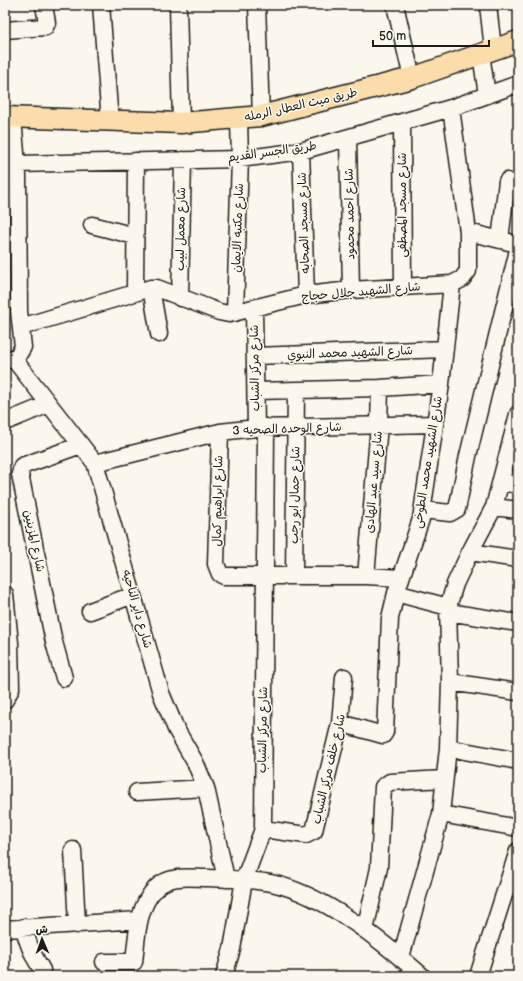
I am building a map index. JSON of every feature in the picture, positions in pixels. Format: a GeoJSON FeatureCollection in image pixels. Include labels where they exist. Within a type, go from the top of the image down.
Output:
{"type":"FeatureCollection","features":[{"type":"Feature","properties":{"kind":"main road","name":"طريق ميت العطار, الرمله"},"geometry":{"type":"LineString","coordinates":[[9,118],[181,123],[261,116],[412,78],[518,41]]}},
{"type":"Feature","properties":{"kind":"street"},"geometry":{"type":"LineString","coordinates":[[5,30],[45,27],[47,23],[44,5]]}},
{"type":"Feature","properties":{"kind":"street"},"geometry":{"type":"LineString","coordinates":[[100,5],[110,122]]}},
{"type":"Feature","properties":{"kind":"street"},"geometry":{"type":"LineString","coordinates":[[178,5],[181,123]]}},
{"type":"Feature","properties":{"kind":"street"},"geometry":{"type":"LineString","coordinates":[[257,5],[261,116]]}},
{"type":"Feature","properties":{"kind":"street"},"geometry":{"type":"LineString","coordinates":[[395,5],[412,78]]}},
{"type":"Feature","properties":{"kind":"street"},"geometry":{"type":"LineString","coordinates":[[487,95],[488,5]]}},
{"type":"Feature","properties":{"kind":"street","name":"طريق الجسر القديم"},"geometry":{"type":"LineString","coordinates":[[13,174],[136,161],[240,159],[301,150],[451,108],[518,84]]}},
{"type":"Feature","properties":{"kind":"street"},"geometry":{"type":"LineString","coordinates":[[451,108],[468,232],[468,271],[462,279],[452,284]]}},
{"type":"Feature","properties":{"kind":"street"},"geometry":{"type":"LineString","coordinates":[[9,118],[13,174],[12,314],[21,327],[23,347],[12,358]]}},
{"type":"Feature","properties":{"kind":"street","name":"شارع مكتبه الايمان"},"geometry":{"type":"LineString","coordinates":[[235,313],[240,159],[239,119]]}},
{"type":"Feature","properties":{"kind":"street","name":"شارع مسجد المصطفى"},"geometry":{"type":"LineString","coordinates":[[402,122],[403,287]]}},
{"type":"Feature","properties":{"kind":"street","name":"شارع احمد محمود"},"geometry":{"type":"LineString","coordinates":[[348,138],[351,290]]}},
{"type":"Feature","properties":{"kind":"street","name":"شارع مسجد الصحابه"},"geometry":{"type":"LineString","coordinates":[[301,150],[306,295]]}},
{"type":"Feature","properties":{"kind":"street","name":"شارع معمل لبيب"},"geometry":{"type":"LineString","coordinates":[[180,298],[183,160]]}},
{"type":"Feature","properties":{"kind":"street"},"geometry":{"type":"LineString","coordinates":[[135,291],[136,161]]}},
{"type":"Feature","properties":{"kind":"street"},"geometry":{"type":"LineString","coordinates":[[500,240],[507,181]]}},
{"type":"Feature","properties":{"kind":"street"},"geometry":{"type":"LineString","coordinates":[[92,225],[135,236]]}},
{"type":"Feature","properties":{"kind":"street"},"geometry":{"type":"LineString","coordinates":[[468,232],[518,245]]}},
{"type":"Feature","properties":{"kind":"street"},"geometry":{"type":"LineString","coordinates":[[423,510],[450,513],[457,509],[468,456],[518,250]]}},
{"type":"Feature","properties":{"kind":"street","name":"شارع الشهيد جلال حجاج"},"geometry":{"type":"LineString","coordinates":[[21,327],[135,291],[151,288],[157,288],[219,312],[235,313],[306,295],[351,290],[452,284]]}},
{"type":"Feature","properties":{"kind":"street","name":"شارع الشهيد محمد الطوخى"},"geometry":{"type":"LineString","coordinates":[[340,723],[383,735],[384,732],[388,635],[396,594],[423,510],[434,424],[441,384],[452,284]]}},
{"type":"Feature","properties":{"kind":"street"},"geometry":{"type":"LineString","coordinates":[[151,288],[159,334]]}},
{"type":"Feature","properties":{"kind":"street","name":"شارع مركز الشباب"},"geometry":{"type":"LineString","coordinates":[[224,976],[232,949],[244,880],[263,829],[264,576],[261,428],[256,391],[254,309]]}},
{"type":"Feature","properties":{"kind":"street","name":"شارع الشهيد محمد النبوي"},"geometry":{"type":"LineString","coordinates":[[255,356],[445,349]]}},
{"type":"Feature","properties":{"kind":"street","name":"شارع داير الناحيه"},"geometry":{"type":"LineString","coordinates":[[12,358],[95,463],[161,693],[176,729],[195,762],[206,788],[226,879]]}},
{"type":"Feature","properties":{"kind":"street"},"geometry":{"type":"LineString","coordinates":[[256,391],[380,388],[441,384]]}},
{"type":"Feature","properties":{"kind":"street","name":"شارع سيد عبد الهادى"},"geometry":{"type":"LineString","coordinates":[[366,576],[379,425],[380,388]]}},
{"type":"Feature","properties":{"kind":"street","name":"شارع جمال ابو رجب"},"geometry":{"type":"LineString","coordinates":[[294,576],[296,391]]}},
{"type":"Feature","properties":{"kind":"street"},"geometry":{"type":"LineString","coordinates":[[5,422],[49,404]]}},
{"type":"Feature","properties":{"kind":"street"},"geometry":{"type":"LineString","coordinates":[[401,957],[441,814],[448,748],[450,682],[448,610],[456,584],[470,552],[494,507],[516,434],[518,414]]}},
{"type":"Feature","properties":{"kind":"street","name":"شارع الوحده الصحيه 3"},"geometry":{"type":"LineString","coordinates":[[95,463],[220,432],[261,428],[434,424]]}},
{"type":"Feature","properties":{"kind":"street","name":"شارع ابراهيم كمال"},"geometry":{"type":"LineString","coordinates":[[220,432],[217,570],[224,576],[264,576]]}},
{"type":"Feature","properties":{"kind":"street","name":"شارع المزينين"},"geometry":{"type":"LineString","coordinates":[[64,678],[54,642],[20,474],[22,466],[81,445]]}},
{"type":"Feature","properties":{"kind":"street"},"geometry":{"type":"LineString","coordinates":[[501,482],[518,485]]}},
{"type":"Feature","properties":{"kind":"street"},"geometry":{"type":"LineString","coordinates":[[494,507],[518,510]]}},
{"type":"Feature","properties":{"kind":"street"},"geometry":{"type":"LineString","coordinates":[[470,552],[518,559]]}},
{"type":"Feature","properties":{"kind":"street"},"geometry":{"type":"LineString","coordinates":[[264,576],[366,576],[401,578]]}},
{"type":"Feature","properties":{"kind":"street"},"geometry":{"type":"LineString","coordinates":[[5,594],[9,628],[11,689],[5,700]]}},
{"type":"Feature","properties":{"kind":"street"},"geometry":{"type":"LineString","coordinates":[[396,594],[448,610],[518,623]]}},
{"type":"Feature","properties":{"kind":"street"},"geometry":{"type":"LineString","coordinates":[[90,611],[133,595]]}},
{"type":"Feature","properties":{"kind":"street","name":"شارع خلف مركز الشباب"},"geometry":{"type":"LineString","coordinates":[[263,829],[306,835],[314,831],[340,723],[344,677]]}},
{"type":"Feature","properties":{"kind":"street"},"geometry":{"type":"LineString","coordinates":[[450,682],[518,692]]}},
{"type":"Feature","properties":{"kind":"street"},"geometry":{"type":"LineString","coordinates":[[448,748],[518,762]]}},
{"type":"Feature","properties":{"kind":"street"},"geometry":{"type":"LineString","coordinates":[[365,930],[379,868],[383,787],[390,782],[444,779]]}},
{"type":"Feature","properties":{"kind":"street"},"geometry":{"type":"LineString","coordinates":[[137,792],[206,788]]}},
{"type":"Feature","properties":{"kind":"street"},"geometry":{"type":"LineString","coordinates":[[441,814],[518,828]]}},
{"type":"Feature","properties":{"kind":"street"},"geometry":{"type":"LineString","coordinates":[[73,850],[77,924]]}},
{"type":"Feature","properties":{"kind":"street"},"geometry":{"type":"LineString","coordinates":[[478,976],[518,851]]}},
{"type":"Feature","properties":{"kind":"street"},"geometry":{"type":"LineString","coordinates":[[104,962],[134,962],[138,920],[152,892],[161,883],[174,878],[226,879],[271,883],[291,889],[329,908],[365,930],[401,957],[422,976]]}},
{"type":"Feature","properties":{"kind":"street"},"geometry":{"type":"LineString","coordinates":[[5,929],[138,920]]}},
{"type":"Feature","properties":{"kind":"street"},"geometry":{"type":"LineString","coordinates":[[24,927],[27,943],[33,957],[42,970]]}}]}
